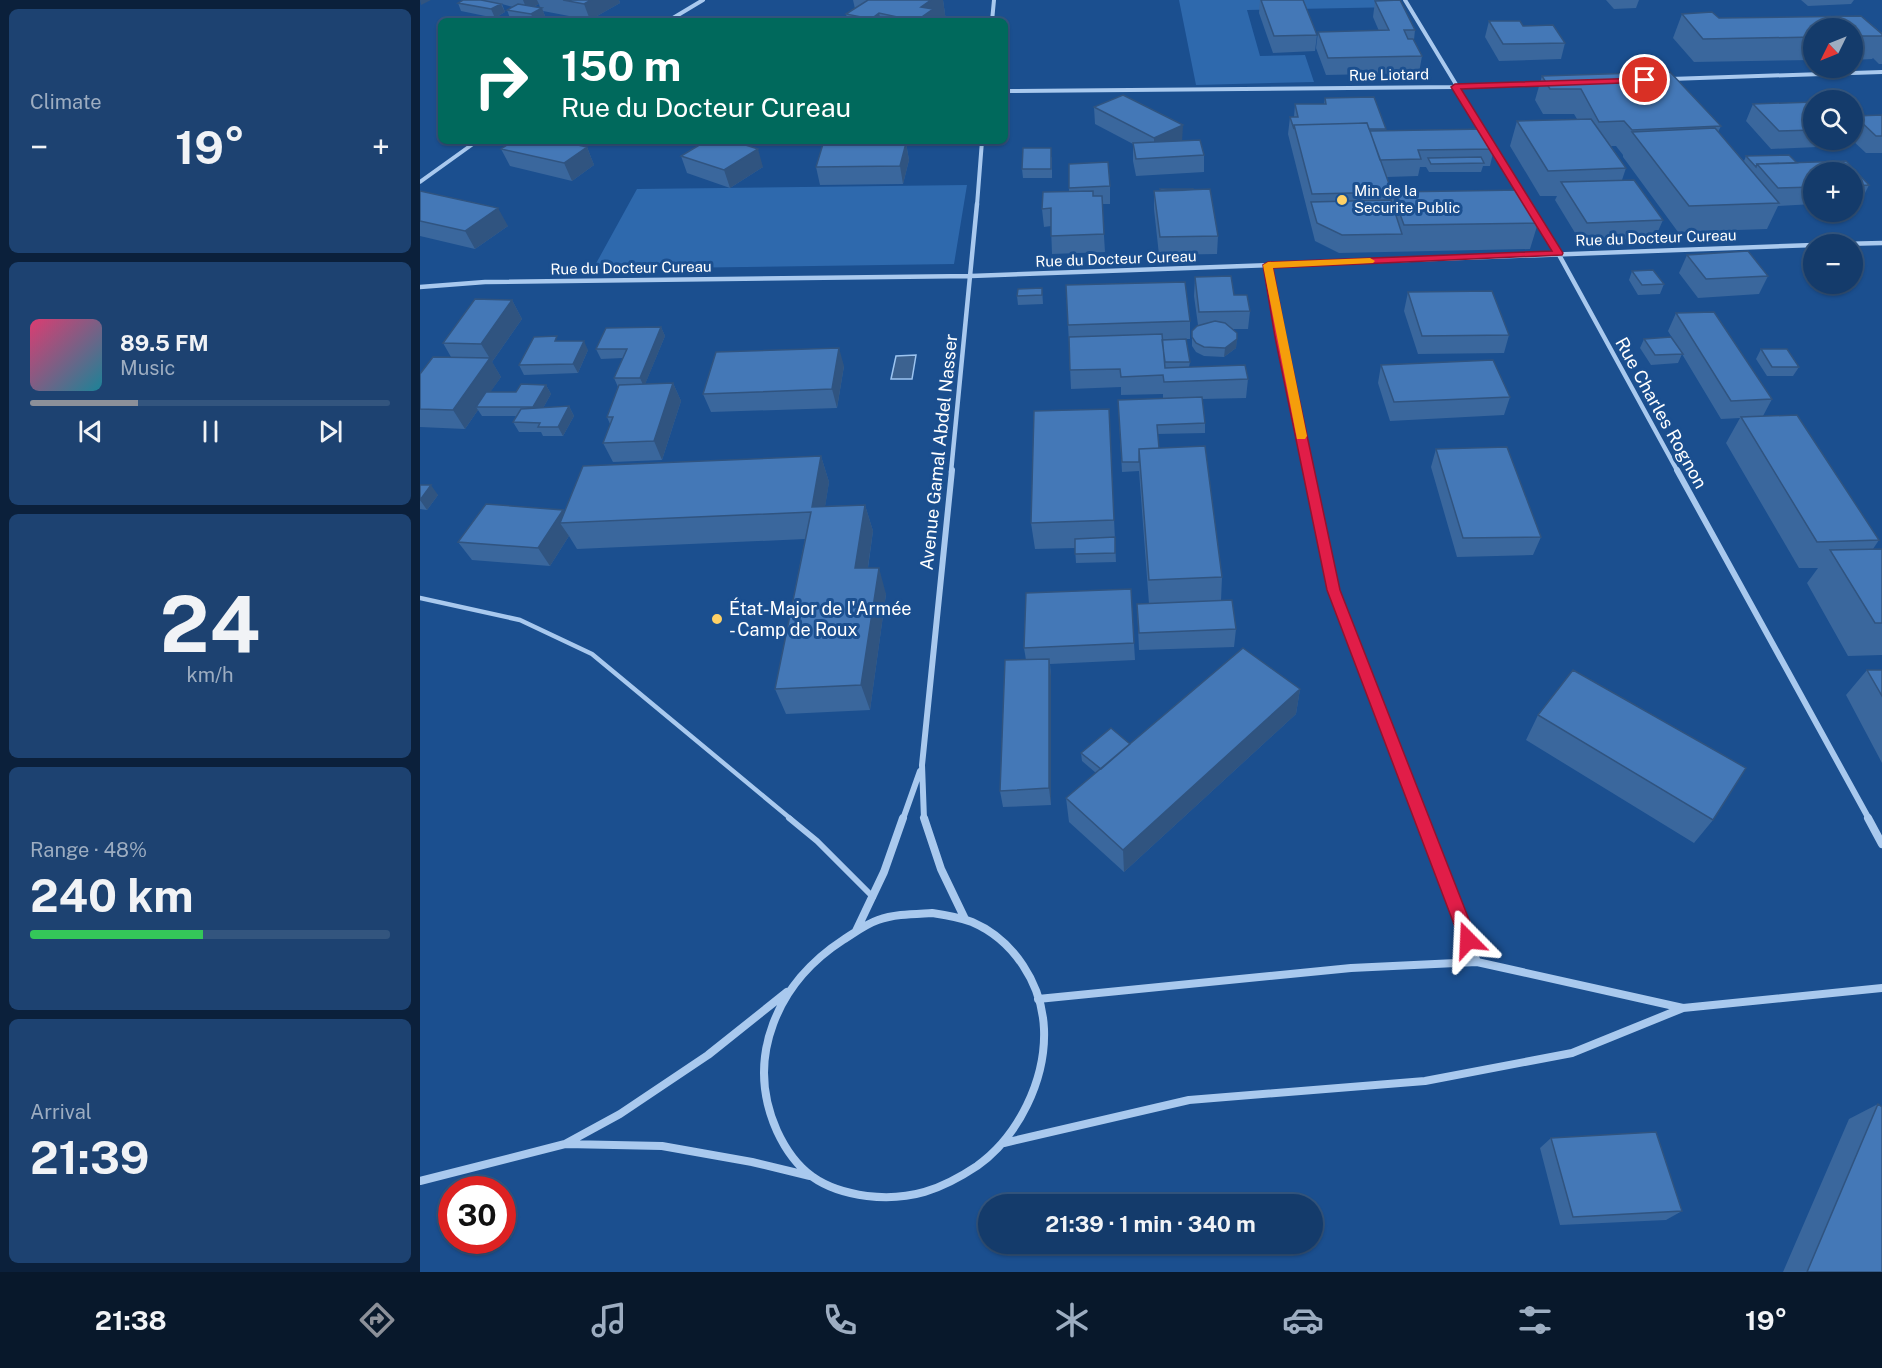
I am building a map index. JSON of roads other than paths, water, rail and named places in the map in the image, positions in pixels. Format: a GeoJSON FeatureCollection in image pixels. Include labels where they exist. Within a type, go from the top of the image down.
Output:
{"type":"FeatureCollection","features":[{"type":"Feature","properties":{"kind":"street"},"geometry":{"type":"LineString","coordinates":[[673,18],[703,0]]}},
{"type":"Feature","properties":{"kind":"street"},"geometry":{"type":"LineString","coordinates":[[992,18],[994,0]]}},
{"type":"Feature","properties":{"kind":"street","name":"Rue Charles Rognon"},"geometry":{"type":"LineString","coordinates":[[1405,0],[1455,87],[1558,253],[1882,844]]}},
{"type":"Feature","properties":{"kind":"street"},"geometry":{"type":"LineString","coordinates":[[1669,79],[1882,72]]}},
{"type":"Feature","properties":{"kind":"street","name":"Rue Liotard"},"geometry":{"type":"LineString","coordinates":[[1008,91],[1455,87],[1550,83]]}},
{"type":"Feature","properties":{"kind":"street"},"geometry":{"type":"LineString","coordinates":[[420,182],[473,144]]}},
{"type":"Feature","properties":{"kind":"street","name":"Avenue Gamal Abdel Nasser"},"geometry":{"type":"LineString","coordinates":[[965,919],[941,868],[924,823],[922,765],[971,276],[982,144]]}},
{"type":"Feature","properties":{"kind":"street"},"geometry":{"type":"LineString","coordinates":[[1863,243],[1882,243]]}},
{"type":"Feature","properties":{"kind":"street","name":"Rue du Docteur Cureau"},"geometry":{"type":"LineString","coordinates":[[420,287],[485,282],[971,276],[1803,245]]}},
{"type":"Feature","properties":{"kind":"street"},"geometry":{"type":"LineString","coordinates":[[1268,265],[1280,337],[1334,590],[1477,962]]}},
{"type":"Feature","properties":{"kind":"street","name":"Avenue Gamal Abdel Nasser"},"geometry":{"type":"LineString","coordinates":[[856,932],[902,827],[922,765]]}},
{"type":"Feature","properties":{"kind":"street"},"geometry":{"type":"LineString","coordinates":[[932,913],[965,919],[1005,942],[1033,980],[1044,1017],[1043,1059],[1031,1101],[1004,1143],[965,1176],[920,1195],[872,1198],[827,1187],[793,1160],[770,1122],[763,1088],[765,1053],[773,1018],[789,990],[809,964],[833,944],[877,920],[932,913]]}},
{"type":"Feature","properties":{"kind":"street"},"geometry":{"type":"LineString","coordinates":[[1038,999],[1351,968],[1477,962],[1683,1008]]}},
{"type":"Feature","properties":{"kind":"street"},"geometry":{"type":"LineString","coordinates":[[1004,1143],[1189,1100],[1425,1081],[1572,1053],[1683,1008],[1882,988]]}},
{"type":"Feature","properties":{"kind":"street"},"geometry":{"type":"LineString","coordinates":[[420,1181],[565,1144],[620,1114],[708,1055],[789,990]]}},
{"type":"Feature","properties":{"kind":"street"},"geometry":{"type":"LineString","coordinates":[[565,1144],[662,1146],[753,1162],[815,1177]]}},
{"type":"Feature","properties":{"kind":"lane"},"geometry":{"type":"LineString","coordinates":[[420,598],[520,620],[592,654],[817,841],[873,897]]}},
{"type":"Feature","properties":{"kind":"place","name":"Min de la Securite Public"},"geometry":{"type":"Point","coordinates":[1342,200]}},
{"type":"Feature","properties":{"kind":"place","name":"État-Major de l'Armée - Camp de Roux"},"geometry":{"type":"Point","coordinates":[717,619]}}]}
